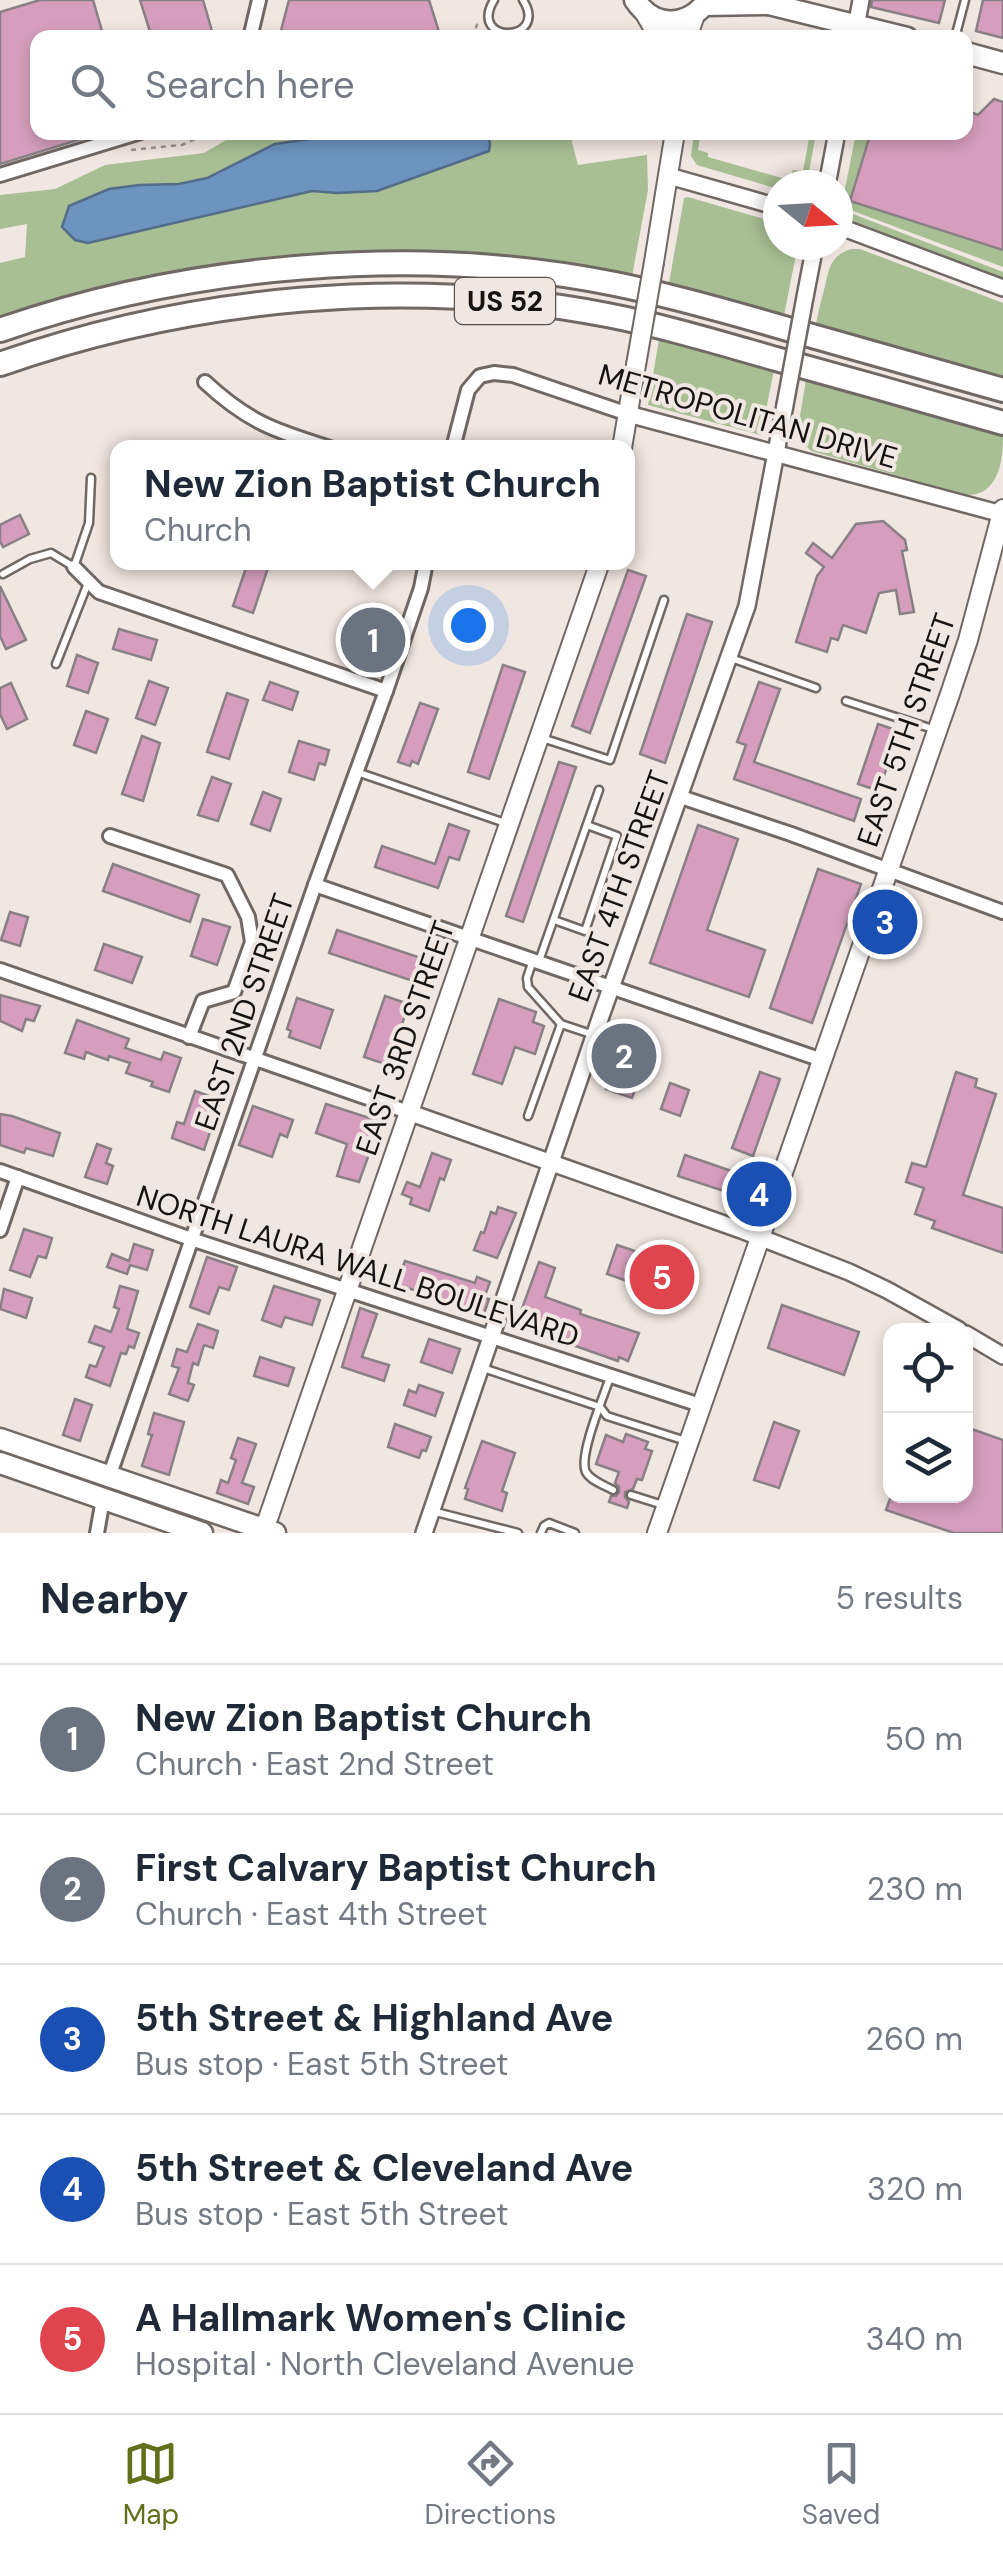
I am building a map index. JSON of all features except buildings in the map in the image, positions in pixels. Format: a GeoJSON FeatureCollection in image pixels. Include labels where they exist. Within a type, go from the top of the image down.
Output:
{"type":"FeatureCollection","features":[{"type":"Feature","properties":{"kind":"highway","name":"US 52"},"geometry":{"type":"LineString","coordinates":[[0,330],[118,296],[216,278],[364,265],[464,267],[562,276],[660,294],[1003,390]]}},
{"type":"Feature","properties":{"kind":"highway","name":"US 52"},"geometry":{"type":"LineString","coordinates":[[0,364],[110,331],[220,309],[365,297],[462,298],[558,307],[653,324],[1003,423]]}},
{"type":"Feature","properties":{"kind":"main road"},"geometry":{"type":"LineString","coordinates":[[637,5],[656,19],[669,22],[682,20],[702,7],[765,2],[853,30]]}},
{"type":"Feature","properties":{"kind":"main road"},"geometry":{"type":"LineString","coordinates":[[637,5],[654,30]]}},
{"type":"Feature","properties":{"kind":"main road"},"geometry":{"type":"LineString","coordinates":[[691,30],[702,7]]}},
{"type":"Feature","properties":{"kind":"main road"},"geometry":{"type":"LineString","coordinates":[[973,55],[1003,63]]}},
{"type":"Feature","properties":{"kind":"main road"},"geometry":{"type":"LineString","coordinates":[[623,440],[674,140]]}},
{"type":"Feature","properties":{"kind":"main road","name":"EAST 5TH STREET"},"geometry":{"type":"LineString","coordinates":[[657,1533],[968,640],[1002,511]]}},
{"type":"Feature","properties":{"kind":"main road","name":"EAST 3RD STREET"},"geometry":{"type":"LineString","coordinates":[[268,1532],[347,1289],[597,570]]}},
{"type":"Feature","properties":{"kind":"main road"},"geometry":{"type":"LineString","coordinates":[[0,1439],[268,1532]]}},
{"type":"Feature","properties":{"kind":"main road"},"geometry":{"type":"LineString","coordinates":[[0,1463],[202,1533]]}},
{"type":"Feature","properties":{"kind":"street"},"geometry":{"type":"LineString","coordinates":[[252,30],[259,0]]}},
{"type":"Feature","properties":{"kind":"street"},"geometry":{"type":"LineString","coordinates":[[856,30],[861,0]]}},
{"type":"Feature","properties":{"kind":"street"},"geometry":{"type":"LineString","coordinates":[[0,176],[115,140]]}},
{"type":"Feature","properties":{"kind":"street"},"geometry":{"type":"LineString","coordinates":[[830,170],[835,140]]}},
{"type":"Feature","properties":{"kind":"street"},"geometry":{"type":"LineString","coordinates":[[669,176],[763,203]]}},
{"type":"Feature","properties":{"kind":"street"},"geometry":{"type":"LineString","coordinates":[[853,232],[1003,288]]}},
{"type":"Feature","properties":{"kind":"street","name":"EAST 4TH STREET"},"geometry":{"type":"LineString","coordinates":[[424,1533],[594,1036],[730,658],[754,578],[813,260]]}},
{"type":"Feature","properties":{"kind":"street","name":"METROPOLITAN DRIVE"},"geometry":{"type":"LineString","coordinates":[[455,440],[468,390],[480,376],[494,372],[513,374],[628,414],[1002,511]]}},
{"type":"Feature","properties":{"kind":"street"},"geometry":{"type":"LineString","coordinates":[[205,382],[232,407],[272,430],[304,440]]}},
{"type":"Feature","properties":{"kind":"street"},"geometry":{"type":"LineString","coordinates":[[74,567],[98,592],[386,691]]}},
{"type":"Feature","properties":{"kind":"street","name":"EAST 2ND STREET"},"geometry":{"type":"LineString","coordinates":[[109,1477],[386,691],[424,570]]}},
{"type":"Feature","properties":{"kind":"street"},"geometry":{"type":"LineString","coordinates":[[681,797],[1003,912]]}},
{"type":"Feature","properties":{"kind":"street"},"geometry":{"type":"LineString","coordinates":[[110,836],[227,875],[248,917],[252,942],[234,992],[204,1001],[189,1037]]}},
{"type":"Feature","properties":{"kind":"street"},"geometry":{"type":"LineString","coordinates":[[315,884],[822,1060]]}},
{"type":"Feature","properties":{"kind":"street"},"geometry":{"type":"LineString","coordinates":[[0,970],[760,1237],[872,1283],[945,1323]]}},
{"type":"Feature","properties":{"kind":"street","name":"NORTH LAURA WALL BOULEVARD"},"geometry":{"type":"LineString","coordinates":[[0,1171],[191,1239],[700,1405]]}},
{"type":"Feature","properties":{"kind":"street"},"geometry":{"type":"LineString","coordinates":[[0,1230],[18,1177]]}},
{"type":"Feature","properties":{"kind":"street"},"geometry":{"type":"LineString","coordinates":[[973,1338],[1003,1356]]}},
{"type":"Feature","properties":{"kind":"street"},"geometry":{"type":"LineString","coordinates":[[97,1533],[103,1499]]}},
{"type":"Feature","properties":{"kind":"lane"},"geometry":{"type":"LineString","coordinates":[[494,0],[488,10],[490,23],[498,30]]}},
{"type":"Feature","properties":{"kind":"lane"},"geometry":{"type":"LineString","coordinates":[[520,30],[528,21],[528,8],[523,0]]}},
{"type":"Feature","properties":{"kind":"lane"},"geometry":{"type":"LineString","coordinates":[[957,30],[965,0]]}},
{"type":"Feature","properties":{"kind":"lane"},"geometry":{"type":"LineString","coordinates":[[3,574],[30,559],[51,554],[74,567],[89,523],[90,478]]}},
{"type":"Feature","properties":{"kind":"lane"},"geometry":{"type":"LineString","coordinates":[[56,664],[88,582]]}},
{"type":"Feature","properties":{"kind":"lane"},"geometry":{"type":"LineString","coordinates":[[540,738],[610,760],[664,600]]}},
{"type":"Feature","properties":{"kind":"lane"},"geometry":{"type":"LineString","coordinates":[[730,658],[816,688]]}},
{"type":"Feature","properties":{"kind":"lane"},"geometry":{"type":"LineString","coordinates":[[846,701],[937,731]]}},
{"type":"Feature","properties":{"kind":"lane"},"geometry":{"type":"LineString","coordinates":[[357,772],[510,824]]}},
{"type":"Feature","properties":{"kind":"lane"},"geometry":{"type":"LineString","coordinates":[[594,1036],[560,1024],[528,987],[528,978],[554,920],[599,790]]}},
{"type":"Feature","properties":{"kind":"lane"},"geometry":{"type":"LineString","coordinates":[[554,920],[584,931],[590,915],[617,836],[587,825]]}},
{"type":"Feature","properties":{"kind":"lane"},"geometry":{"type":"LineString","coordinates":[[528,1116],[560,1024]]}},
{"type":"Feature","properties":{"kind":"lane"},"geometry":{"type":"LineString","coordinates":[[482,1368],[600,1407],[607,1416],[688,1442]]}},
{"type":"Feature","properties":{"kind":"lane"},"geometry":{"type":"LineString","coordinates":[[611,1376],[584,1468],[588,1476],[613,1490]]}},
{"type":"Feature","properties":{"kind":"lane"},"geometry":{"type":"LineString","coordinates":[[631,1496],[666,1506]]}},
{"type":"Feature","properties":{"kind":"lane"},"geometry":{"type":"LineString","coordinates":[[431,1511],[518,1533]]}},
{"type":"Feature","properties":{"kind":"lane"},"geometry":{"type":"LineString","coordinates":[[541,1533],[549,1523],[575,1533]]}},
{"type":"Feature","properties":{"kind":"path"},"geometry":{"type":"LineString","coordinates":[[475,30],[478,20]]}},
{"type":"Feature","properties":{"kind":"path"},"geometry":{"type":"LineString","coordinates":[[129,150],[182,145],[193,140]]}},
{"type":"Feature","properties":{"kind":"green space"},"geometry":{"type":"Polygon","coordinates":[[[226,140],[306,140],[275,144],[207,178],[109,189],[69,206],[75,240],[88,243],[313,191],[337,193],[490,144],[489,140],[572,140],[578,165],[647,155],[648,190],[632,276],[507,258],[320,255],[195,268],[132,280],[0,318],[0,263],[25,257],[27,224],[0,229],[0,195],[55,189],[105,165],[204,153],[226,140]]]}},
{"type":"Feature","properties":{"kind":"green space"},"geometry":{"type":"Polygon","coordinates":[[[693,140],[700,140],[698,150],[708,153],[708,157],[763,173],[763,185],[697,165],[691,156],[693,140]]]}},
{"type":"Feature","properties":{"kind":"green space"},"geometry":{"type":"Polygon","coordinates":[[[809,140],[815,140],[809,170],[803,170],[809,140]]]}},
{"type":"Feature","properties":{"kind":"green space"},"geometry":{"type":"Polygon","coordinates":[[[855,140],[869,140],[853,194],[853,170],[849,170],[855,140]]]}},
{"type":"Feature","properties":{"kind":"green space"},"geometry":{"type":"Polygon","coordinates":[[[684,198],[763,219],[763,260],[795,260],[784,315],[669,283],[684,198]]]}},
{"type":"Feature","properties":{"kind":"green space"},"geometry":{"type":"Polygon","coordinates":[[[853,202],[1003,250],[1003,267],[853,211],[853,202]]]}},
{"type":"Feature","properties":{"kind":"green space"},"geometry":{"type":"Polygon","coordinates":[[[853,214],[1003,272],[1003,278],[853,222],[853,214]]]}},
{"type":"Feature","properties":{"kind":"green space"},"geometry":{"type":"Polygon","coordinates":[[[853,249],[860,249],[1003,303],[1003,377],[816,324],[835,260],[853,260],[853,249]]]}},
{"type":"Feature","properties":{"kind":"green space"},"geometry":{"type":"Polygon","coordinates":[[[659,339],[774,370],[761,435],[648,405],[659,339]]]}},
{"type":"Feature","properties":{"kind":"green space"},"geometry":{"type":"Polygon","coordinates":[[[806,380],[1003,436],[1002,456],[992,484],[977,494],[966,495],[811,451],[797,434],[806,380]]]}},
{"type":"Feature","properties":{"kind":"water"},"geometry":{"type":"Polygon","coordinates":[[[303,140],[489,140],[490,144],[489,151],[377,191],[312,191],[88,243],[75,240],[62,227],[69,206],[109,189],[207,178],[275,144],[303,140]]]}},
{"type":"Feature","properties":{"kind":"place","name":"New Zion Baptist Church"},"geometry":{"type":"Point","coordinates":[373,640]}},
{"type":"Feature","properties":{"kind":"place","name":"5th Street & Highland Ave"},"geometry":{"type":"Point","coordinates":[885,922]}},
{"type":"Feature","properties":{"kind":"place","name":"First Calvary Baptist Church"},"geometry":{"type":"Point","coordinates":[624,1056]}},
{"type":"Feature","properties":{"kind":"place","name":"5th Street & Cleveland Ave"},"geometry":{"type":"Point","coordinates":[759,1194]}},
{"type":"Feature","properties":{"kind":"place","name":"A Hallmark Women's Clinic"},"geometry":{"type":"Point","coordinates":[662,1277]}}]}
